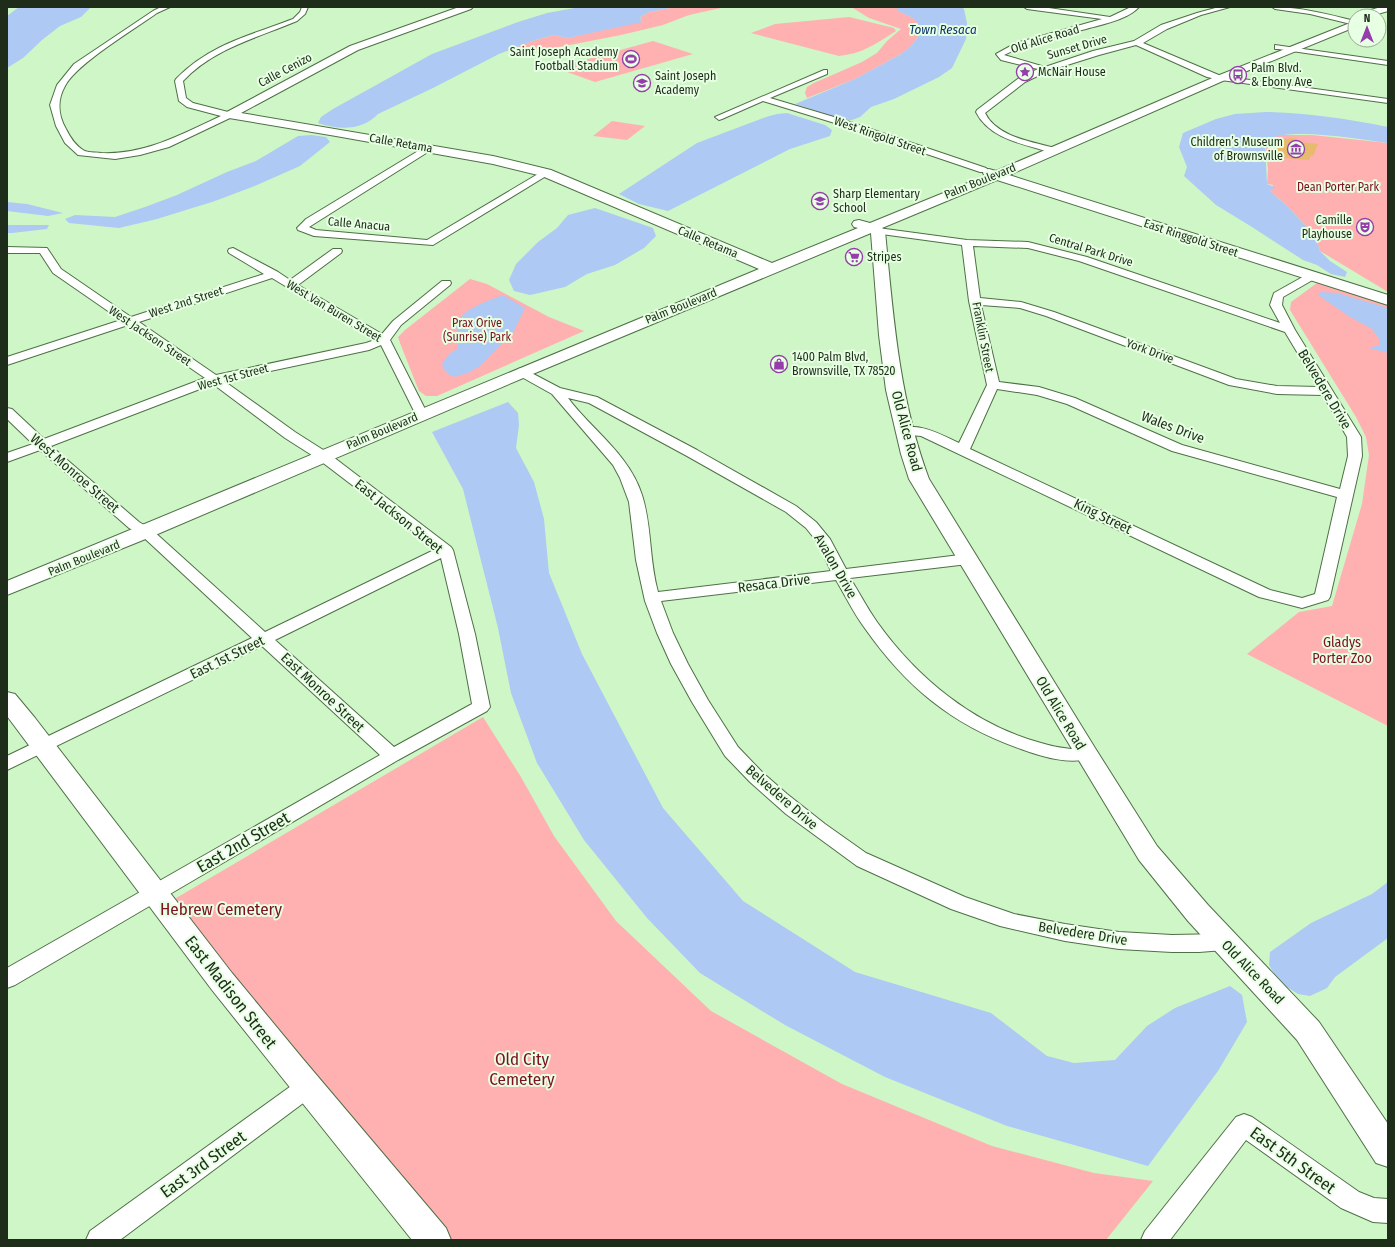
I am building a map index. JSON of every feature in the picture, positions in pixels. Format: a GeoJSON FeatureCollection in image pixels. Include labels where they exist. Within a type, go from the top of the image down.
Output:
{"type":"FeatureCollection","features":[{"type":"Feature","properties":{"kind":"main road","name":"Calle Cenizo"},"geometry":{"type":"LineString","coordinates":[[229,115],[354,48],[468,7]]}},
{"type":"Feature","properties":{"kind":"main road","name":"Palm Boulevard"},"geometry":{"type":"LineString","coordinates":[[989,173],[1056,151],[1278,47],[1347,23]]}},
{"type":"Feature","properties":{"kind":"main road","name":"Palm Boulevard"},"geometry":{"type":"LineString","coordinates":[[7,590],[39,570],[319,454],[419,410],[868,227],[989,173],[1040,146],[1215,76],[1291,49],[1347,24]]}},
{"type":"Feature","properties":{"kind":"main road","name":"Calle Retama"},"geometry":{"type":"LineString","coordinates":[[229,115],[428,148],[493,160],[546,173],[767,267]]}},
{"type":"Feature","properties":{"kind":"main road","name":"East Ringgold Street"},"geometry":{"type":"LineString","coordinates":[[989,173],[1388,300]]}},
{"type":"Feature","properties":{"kind":"main road","name":"Old Alice Road"},"geometry":{"type":"LineString","coordinates":[[868,227],[895,390],[910,454],[919,478],[1086,754],[1148,853],[1172,883],[1224,942],[1308,1031],[1388,1152]]}},
{"type":"Feature","properties":{"kind":"main road","name":"Palm Boulevard"},"geometry":{"type":"LineString","coordinates":[[419,410],[522,372],[767,267]]}},
{"type":"Feature","properties":{"kind":"main road","name":"Palm Boulevard"},"geometry":{"type":"LineString","coordinates":[[7,576],[39,570]]}},
{"type":"Feature","properties":{"kind":"main road","name":"East Madison Street"},"geometry":{"type":"LineString","coordinates":[[7,700],[45,745],[154,894],[306,1088],[434,1240]]}},
{"type":"Feature","properties":{"kind":"street","name":"Calle Cenizo"},"geometry":{"type":"LineString","coordinates":[[167,7],[155,12],[77,66],[61,85],[54,105],[60,126],[68,141],[81,153],[115,156],[140,152],[166,145],[229,115]]}},
{"type":"Feature","properties":{"kind":"street","name":"Calle Retama"},"geometry":{"type":"LineString","coordinates":[[229,115],[190,105],[182,99],[179,81],[197,64],[219,49],[295,20],[303,13],[305,7]]}},
{"type":"Feature","properties":{"kind":"street"},"geometry":{"type":"LineString","coordinates":[[1027,7],[1112,19]]}},
{"type":"Feature","properties":{"kind":"street","name":"Old Alice Road"},"geometry":{"type":"LineString","coordinates":[[1045,69],[1004,58],[1000,54],[1019,45],[1112,19],[1127,13],[1136,7]]}},
{"type":"Feature","properties":{"kind":"street","name":"Sunset Drive"},"geometry":{"type":"LineString","coordinates":[[1056,151],[1003,134],[991,128],[985,122],[980,112],[1022,80],[1045,69],[1096,52],[1137,43],[1164,27],[1198,14],[1227,7]]}},
{"type":"Feature","properties":{"kind":"street"},"geometry":{"type":"LineString","coordinates":[[1275,7],[1347,20]]}},
{"type":"Feature","properties":{"kind":"street"},"geometry":{"type":"LineString","coordinates":[[1137,43],[1215,76],[1388,101]]}},
{"type":"Feature","properties":{"kind":"street"},"geometry":{"type":"LineString","coordinates":[[1278,47],[1388,62]]}},
{"type":"Feature","properties":{"kind":"street"},"geometry":{"type":"LineString","coordinates":[[719,117],[824,72]]}},
{"type":"Feature","properties":{"kind":"street","name":"West Ringold Street"},"geometry":{"type":"LineString","coordinates":[[764,99],[841,122],[989,173]]}},
{"type":"Feature","properties":{"kind":"street","name":"Calle Anacua"},"geometry":{"type":"LineString","coordinates":[[428,148],[310,221],[302,228],[314,233],[429,243],[546,173]]}},
{"type":"Feature","properties":{"kind":"street","name":"Central Park Drive"},"geometry":{"type":"LineString","coordinates":[[868,227],[967,243],[1028,245],[1084,259],[1289,330]]}},
{"type":"Feature","properties":{"kind":"street","name":"Franklin Street"},"geometry":{"type":"LineString","coordinates":[[963,449],[993,385],[976,301],[967,243]]}},
{"type":"Feature","properties":{"kind":"street","name":"West Jackson Street"},"geometry":{"type":"LineString","coordinates":[[7,250],[43,250],[57,271],[127,321],[214,379],[290,435],[319,454]]}},
{"type":"Feature","properties":{"kind":"street","name":"West Van Buren Street"},"geometry":{"type":"LineString","coordinates":[[233,251],[384,340],[419,410]]}},
{"type":"Feature","properties":{"kind":"street"},"geometry":{"type":"LineString","coordinates":[[291,285],[337,251]]}},
{"type":"Feature","properties":{"kind":"street","name":"West 2nd Street"},"geometry":{"type":"LineString","coordinates":[[7,361],[274,274]]}},
{"type":"Feature","properties":{"kind":"street","name":"Belvedere Drive"},"geometry":{"type":"LineString","coordinates":[[1302,603],[1322,597],[1355,456],[1354,437],[1289,330],[1276,305],[1278,294],[1312,276]]}},
{"type":"Feature","properties":{"kind":"street"},"geometry":{"type":"LineString","coordinates":[[384,340],[397,323],[446,283]]}},
{"type":"Feature","properties":{"kind":"street","name":"York Drive"},"geometry":{"type":"LineString","coordinates":[[976,301],[1020,305],[1036,309],[1233,382],[1277,390],[1327,391]]}},
{"type":"Feature","properties":{"kind":"street","name":"West 1st Street"},"geometry":{"type":"LineString","coordinates":[[7,458],[214,379],[369,346],[384,340]]}},
{"type":"Feature","properties":{"kind":"street","name":"Avalon Drive"},"geometry":{"type":"LineString","coordinates":[[522,372],[556,391],[592,400],[692,453],[791,509],[811,525],[825,542],[841,575],[870,624],[898,660],[930,692],[970,720],[1008,738],[1039,749],[1072,755],[1086,754]]}},
{"type":"Feature","properties":{"kind":"street","name":"Wales Drive"},"geometry":{"type":"LineString","coordinates":[[993,385],[1039,391],[1071,401],[1177,448],[1345,495]]}},
{"type":"Feature","properties":{"kind":"street","name":"Belvedere Drive"},"geometry":{"type":"LineString","coordinates":[[556,391],[568,408],[594,432],[611,451],[634,492],[639,513],[644,568],[652,597],[671,644],[696,694],[732,752],[770,791],[812,825],[859,858],[944,898],[1013,922],[1082,936],[1143,942],[1207,944],[1224,942]]}},
{"type":"Feature","properties":{"kind":"street","name":"West Monroe Street"},"geometry":{"type":"LineString","coordinates":[[7,412],[42,445],[140,529]]}},
{"type":"Feature","properties":{"kind":"street","name":"King Street"},"geometry":{"type":"LineString","coordinates":[[905,431],[924,432],[963,449],[1265,594],[1302,603]]}},
{"type":"Feature","properties":{"kind":"street","name":"East Jackson Street"},"geometry":{"type":"LineString","coordinates":[[319,454],[446,550],[467,634],[481,706]]}},
{"type":"Feature","properties":{"kind":"street","name":"East Monroe Street"},"geometry":{"type":"LineString","coordinates":[[140,529],[265,639],[392,756]]}},
{"type":"Feature","properties":{"kind":"street","name":"East 1st Street"},"geometry":{"type":"LineString","coordinates":[[7,764],[446,550]]}},
{"type":"Feature","properties":{"kind":"street","name":"Resaca Drive"},"geometry":{"type":"LineString","coordinates":[[652,597],[968,559]]}},
{"type":"Feature","properties":{"kind":"street","name":"East 2nd Street"},"geometry":{"type":"LineString","coordinates":[[7,979],[481,706]]}},
{"type":"Feature","properties":{"kind":"street","name":"East 3rd Street"},"geometry":{"type":"LineString","coordinates":[[99,1240],[306,1088]]}},
{"type":"Feature","properties":{"kind":"street","name":"East 5th Street"},"geometry":{"type":"LineString","coordinates":[[1154,1240],[1244,1125],[1350,1200],[1373,1210],[1388,1211]]}},
{"type":"Feature","properties":{"kind":"green space"},"geometry":{"type":"Polygon","coordinates":[[[675,7],[751,7],[721,8],[689,15],[663,25],[549,49],[506,51],[553,35],[568,38],[642,21],[640,17],[649,12],[675,7]]]}},
{"type":"Feature","properties":{"kind":"green space"},"geometry":{"type":"Polygon","coordinates":[[[838,7],[897,7],[897,10],[917,20],[921,33],[911,46],[901,54],[855,79],[807,98],[805,93],[807,87],[862,62],[877,53],[887,41],[901,29],[869,18],[853,8],[838,7]]]}},
{"type":"Feature","properties":{"kind":"green space"},"geometry":{"type":"Polygon","coordinates":[[[849,17],[894,28],[896,31],[876,44],[855,53],[839,56],[751,33],[775,24],[849,17]]]}},
{"type":"Feature","properties":{"kind":"green space"},"geometry":{"type":"Polygon","coordinates":[[[653,41],[693,54],[595,82],[556,68],[653,41]]]}},
{"type":"Feature","properties":{"kind":"green space"},"geometry":{"type":"Polygon","coordinates":[[[612,121],[645,126],[627,140],[593,136],[612,121]]]}},
{"type":"Feature","properties":{"kind":"green space","name":"Dean Porter Park"},"geometry":{"type":"Polygon","coordinates":[[[1281,135],[1312,135],[1388,143],[1388,292],[1320,251],[1315,236],[1287,206],[1270,191],[1273,185],[1267,184],[1268,169],[1265,142],[1272,137],[1281,135]]]}},
{"type":"Feature","properties":{"kind":"green space","name":"Prax Orive (Sunrise) Park"},"geometry":{"type":"Polygon","coordinates":[[[470,279],[487,284],[549,317],[584,331],[437,396],[426,396],[419,391],[398,337],[470,279]]]}},
{"type":"Feature","properties":{"kind":"green space","name":"Gladys Porter Zoo"},"geometry":{"type":"Polygon","coordinates":[[[1317,283],[1388,304],[1388,726],[1247,654],[1299,612],[1332,606],[1362,504],[1369,455],[1366,437],[1356,417],[1290,310],[1291,302],[1317,283]]]}},
{"type":"Feature","properties":{"kind":"green space","name":"Old City Cemetery"},"geometry":{"type":"Polygon","coordinates":[[[483,717],[521,777],[554,836],[616,921],[711,1011],[842,1084],[992,1146],[1094,1173],[1153,1181],[1106,1240],[441,1240],[166,904],[483,717]]]}},
{"type":"Feature","properties":{"kind":"water"},"geometry":{"type":"Polygon","coordinates":[[[19,7],[91,7],[81,17],[60,26],[23,58],[7,68],[7,16],[19,7]]]}},
{"type":"Feature","properties":{"kind":"water"},"geometry":{"type":"Polygon","coordinates":[[[580,7],[675,7],[649,12],[640,17],[642,22],[568,38],[553,35],[532,41],[499,54],[378,114],[365,124],[350,128],[342,128],[318,123],[321,117],[333,109],[432,54],[518,22],[547,13],[580,7]]]}},
{"type":"Feature","properties":{"kind":"water","name":"Town Resaca"},"geometry":{"type":"Polygon","coordinates":[[[897,7],[961,7],[964,9],[967,23],[966,39],[952,68],[939,77],[894,99],[871,107],[860,117],[852,120],[844,120],[795,104],[855,79],[901,54],[911,46],[921,33],[918,23],[913,18],[897,10],[897,7]]]}},
{"type":"Feature","properties":{"kind":"water"},"geometry":{"type":"Polygon","coordinates":[[[1266,112],[1327,117],[1388,127],[1388,143],[1305,134],[1274,137],[1265,142],[1267,184],[1275,187],[1270,191],[1287,206],[1315,236],[1320,251],[1330,261],[1347,272],[1345,277],[1331,274],[1317,265],[1303,260],[1216,205],[1184,176],[1187,167],[1179,147],[1183,133],[1216,119],[1235,114],[1266,112]]]}},
{"type":"Feature","properties":{"kind":"water"},"geometry":{"type":"Polygon","coordinates":[[[787,113],[825,125],[832,130],[830,136],[790,149],[668,211],[639,204],[619,194],[697,143],[766,117],[787,113]]]}},
{"type":"Feature","properties":{"kind":"water"},"geometry":{"type":"Polygon","coordinates":[[[311,135],[326,137],[330,142],[300,166],[215,201],[157,219],[119,228],[69,223],[65,219],[75,215],[115,217],[145,207],[256,161],[298,136],[311,135]]]}},
{"type":"Feature","properties":{"kind":"water"},"geometry":{"type":"Polygon","coordinates":[[[7,202],[27,204],[63,213],[48,216],[7,211],[7,202]]]}},
{"type":"Feature","properties":{"kind":"water"},"geometry":{"type":"Polygon","coordinates":[[[595,208],[653,228],[656,236],[644,248],[615,265],[587,274],[565,287],[530,295],[514,291],[509,280],[516,264],[538,242],[557,228],[568,215],[595,208]]]}},
{"type":"Feature","properties":{"kind":"water"},"geometry":{"type":"Polygon","coordinates":[[[7,225],[49,225],[47,229],[7,233],[7,225]]]}},
{"type":"Feature","properties":{"kind":"water"},"geometry":{"type":"Polygon","coordinates":[[[1321,292],[1337,293],[1388,308],[1388,353],[1369,348],[1379,345],[1379,339],[1372,329],[1350,317],[1318,295],[1321,292]]]}},
{"type":"Feature","properties":{"kind":"water"},"geometry":{"type":"Polygon","coordinates":[[[503,295],[525,308],[514,331],[480,366],[468,373],[454,377],[449,375],[442,364],[449,354],[457,349],[459,339],[455,323],[460,317],[471,309],[503,295]]]}},
{"type":"Feature","properties":{"kind":"water"},"geometry":{"type":"Polygon","coordinates":[[[508,402],[518,413],[519,425],[516,448],[534,482],[544,519],[549,573],[582,654],[663,808],[743,901],[855,972],[991,1013],[1047,1056],[1074,1063],[1115,1060],[1147,1026],[1175,1008],[1230,986],[1242,995],[1247,1022],[1218,1071],[1148,1166],[1007,1126],[885,1077],[785,1025],[700,973],[647,918],[584,840],[537,763],[511,693],[498,628],[463,489],[432,432],[508,402]]]}},
{"type":"Feature","properties":{"kind":"water"},"geometry":{"type":"Polygon","coordinates":[[[1388,882],[1388,938],[1335,977],[1327,988],[1310,996],[1298,994],[1279,982],[1269,965],[1270,952],[1311,923],[1372,894],[1388,882]]]}},
{"type":"Feature","properties":{"kind":"building","name":"Children’s Museum of Brownsville"},"geometry":{"type":"Polygon","coordinates":[[[1294,138],[1300,142],[1318,144],[1313,156],[1311,155],[1309,160],[1272,157],[1273,142],[1294,138]]]}},
{"type":"Feature","properties":{"kind":"place","name":"Saint Joseph Academy Football Stadium"},"geometry":{"type":"Point","coordinates":[631,59]}},
{"type":"Feature","properties":{"kind":"place","name":"McNair House"},"geometry":{"type":"Point","coordinates":[1025,72]}},
{"type":"Feature","properties":{"kind":"place","name":"Palm Blvd. & Ebony Ave"},"geometry":{"type":"Point","coordinates":[1238,75]}},
{"type":"Feature","properties":{"kind":"place","name":"Saint Joseph Academy"},"geometry":{"type":"Point","coordinates":[642,83]}},
{"type":"Feature","properties":{"kind":"place","name":"Children’s Museum of Brownsville"},"geometry":{"type":"Point","coordinates":[1296,149]}},
{"type":"Feature","properties":{"kind":"place","name":"Sharp Elementary School"},"geometry":{"type":"Point","coordinates":[820,201]}},
{"type":"Feature","properties":{"kind":"place","name":"Camille Playhouse"},"geometry":{"type":"Point","coordinates":[1365,227]}},
{"type":"Feature","properties":{"kind":"place","name":"Stripes"},"geometry":{"type":"Point","coordinates":[854,257]}},
{"type":"Feature","properties":{"kind":"place","name":"1400 Palm Blvd, Brownsville, TX 78520"},"geometry":{"type":"Point","coordinates":[779,364]}},
{"type":"Feature","properties":{"kind":"park label","name":"Hebrew Cemetery"},"geometry":{"type":"Point","coordinates":[221,909]}}]}
